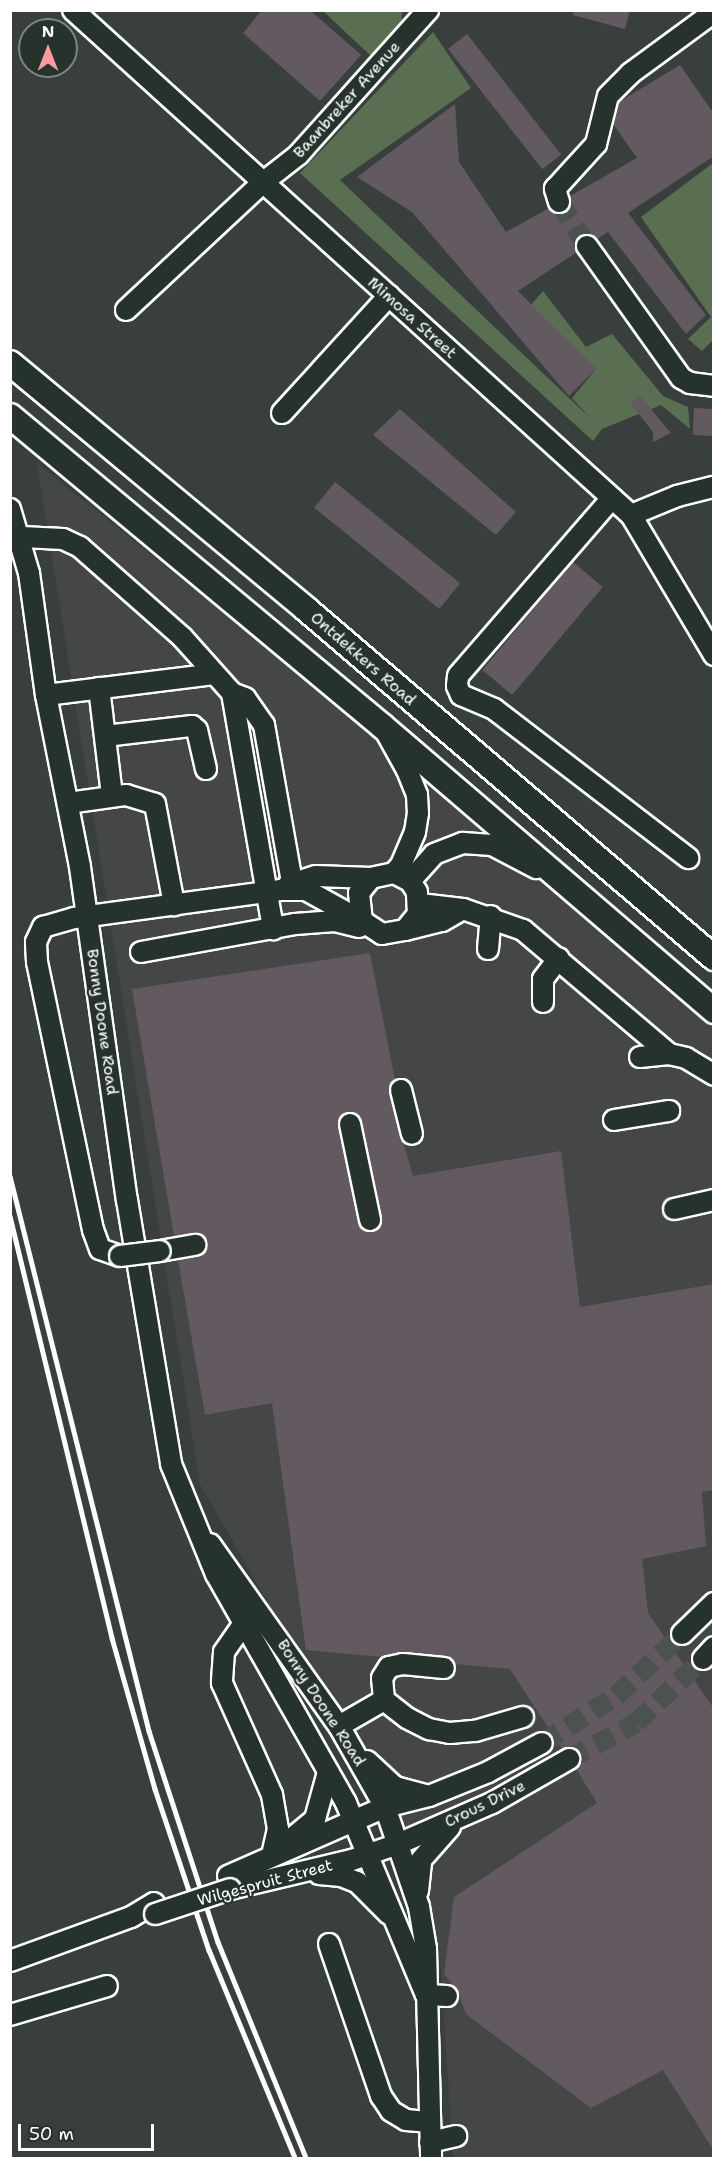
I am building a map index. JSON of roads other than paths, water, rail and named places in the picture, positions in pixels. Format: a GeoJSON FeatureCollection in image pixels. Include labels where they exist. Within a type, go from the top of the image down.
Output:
{"type":"FeatureCollection","features":[{"type":"Feature","properties":{"kind":"main road","name":"Ontdekkers Road"},"geometry":{"type":"LineString","coordinates":[[10,363],[714,958]]}},
{"type":"Feature","properties":{"kind":"main road"},"geometry":{"type":"LineString","coordinates":[[10,416],[382,726],[714,1011]]}},
{"type":"Feature","properties":{"kind":"street","name":"Mimosa Street"},"geometry":{"type":"LineString","coordinates":[[73,10],[261,184],[389,296],[631,515],[714,655]]}},
{"type":"Feature","properties":{"kind":"street","name":"Baanbreker Avenue"},"geometry":{"type":"LineString","coordinates":[[126,310],[261,184],[298,155],[428,10]]}},
{"type":"Feature","properties":{"kind":"street"},"geometry":{"type":"LineString","coordinates":[[559,202],[555,189],[596,144],[608,96],[631,73],[714,12]]}},
{"type":"Feature","properties":{"kind":"street"},"geometry":{"type":"LineString","coordinates":[[587,246],[681,378],[690,383],[714,386]]}},
{"type":"Feature","properties":{"kind":"street"},"geometry":{"type":"LineString","coordinates":[[282,413],[389,296]]}},
{"type":"Feature","properties":{"kind":"street"},"geometry":{"type":"LineString","coordinates":[[631,515],[714,487]]}},
{"type":"Feature","properties":{"kind":"street"},"geometry":{"type":"LineString","coordinates":[[612,498],[458,676],[458,691],[478,705],[494,709],[688,858]]}},
{"type":"Feature","properties":{"kind":"street","name":"Bonny Doone Road"},"geometry":{"type":"LineString","coordinates":[[10,509],[22,537],[46,695],[68,803],[87,916],[162,1423],[182,1498],[201,1533],[326,1706],[385,1807],[419,1907],[426,1949],[430,2141]]}},
{"type":"Feature","properties":{"kind":"street"},"geometry":{"type":"LineString","coordinates":[[22,537],[63,539],[80,547],[182,637],[232,693],[245,698],[264,725],[280,888],[273,928]]}},
{"type":"Feature","properties":{"kind":"street"},"geometry":{"type":"LineString","coordinates":[[46,695],[214,674]]}},
{"type":"Feature","properties":{"kind":"street"},"geometry":{"type":"LineString","coordinates":[[99,688],[112,795]]}},
{"type":"Feature","properties":{"kind":"street"},"geometry":{"type":"LineString","coordinates":[[232,693],[280,888]]}},
{"type":"Feature","properties":{"kind":"street"},"geometry":{"type":"LineString","coordinates":[[105,736],[192,726],[197,730],[206,768]]}},
{"type":"Feature","properties":{"kind":"street"},"geometry":{"type":"LineString","coordinates":[[382,726],[417,795],[415,832],[402,877],[420,904],[418,914],[405,930]]}},
{"type":"Feature","properties":{"kind":"street"},"geometry":{"type":"LineString","coordinates":[[68,803],[112,795],[146,799],[158,809],[174,905]]}},
{"type":"Feature","properties":{"kind":"street"},"geometry":{"type":"LineString","coordinates":[[195,1245],[120,1256],[106,1254],[96,1244],[37,962],[36,942],[43,927],[87,916],[280,888],[316,876],[402,877],[434,854],[463,843],[492,845],[577,892]]}},
{"type":"Feature","properties":{"kind":"street"},"geometry":{"type":"LineString","coordinates":[[366,925],[357,902],[371,878]]}},
{"type":"Feature","properties":{"kind":"street"},"geometry":{"type":"LineString","coordinates":[[280,888],[306,890],[382,934],[442,921],[463,909]]}},
{"type":"Feature","properties":{"kind":"street"},"geometry":{"type":"LineString","coordinates":[[420,904],[463,909],[490,916],[523,930],[559,957],[669,1054]]}},
{"type":"Feature","properties":{"kind":"street"},"geometry":{"type":"LineString","coordinates":[[488,949],[490,916]]}},
{"type":"Feature","properties":{"kind":"street"},"geometry":{"type":"LineString","coordinates":[[141,952],[273,928],[335,921],[366,925]]}},
{"type":"Feature","properties":{"kind":"street"},"geometry":{"type":"LineString","coordinates":[[543,1002],[543,979],[559,957]]}},
{"type":"Feature","properties":{"kind":"street"},"geometry":{"type":"LineString","coordinates":[[640,1057],[669,1054],[686,1058],[714,1075]]}},
{"type":"Feature","properties":{"kind":"street"},"geometry":{"type":"LineString","coordinates":[[401,1090],[412,1134]]}},
{"type":"Feature","properties":{"kind":"street"},"geometry":{"type":"LineString","coordinates":[[614,1120],[669,1111]]}},
{"type":"Feature","properties":{"kind":"street"},"geometry":{"type":"LineString","coordinates":[[350,1124],[370,1220]]}},
{"type":"Feature","properties":{"kind":"street"},"geometry":{"type":"LineString","coordinates":[[674,1209],[714,1200]]}},
{"type":"Feature","properties":{"kind":"street","name":"Bonny Doone Road"},"geometry":{"type":"LineString","coordinates":[[201,1533],[216,1574],[300,1720],[354,1820],[370,1854],[426,1995]]}},
{"type":"Feature","properties":{"kind":"street"},"geometry":{"type":"LineString","coordinates":[[682,1634],[714,1603]]}},
{"type":"Feature","properties":{"kind":"street"},"geometry":{"type":"LineString","coordinates":[[257,1608],[243,1622],[224,1652],[222,1683],[272,1795],[278,1829],[265,1856]]}},
{"type":"Feature","properties":{"kind":"street"},"geometry":{"type":"LineString","coordinates":[[444,1668],[403,1664],[389,1667],[382,1678],[384,1700],[407,1718],[450,1733],[475,1731],[523,1717]]}},
{"type":"Feature","properties":{"kind":"street"},"geometry":{"type":"LineString","coordinates":[[339,1726],[384,1700]]}},
{"type":"Feature","properties":{"kind":"street"},"geometry":{"type":"LineString","coordinates":[[300,1720],[326,1706]]}},
{"type":"Feature","properties":{"kind":"street","name":"Crous Drive"},"geometry":{"type":"LineString","coordinates":[[385,1807],[429,1796],[488,1772],[542,1743]]}},
{"type":"Feature","properties":{"kind":"street"},"geometry":{"type":"LineString","coordinates":[[352,1747],[395,1787],[429,1796]]}},
{"type":"Feature","properties":{"kind":"street","name":"Crous Drive"},"geometry":{"type":"LineString","coordinates":[[398,1844],[461,1817],[569,1759]]}},
{"type":"Feature","properties":{"kind":"street"},"geometry":{"type":"LineString","coordinates":[[265,1856],[308,1828],[315,1819],[328,1772]]}},
{"type":"Feature","properties":{"kind":"street","name":"Wilgespruit Street"},"geometry":{"type":"LineString","coordinates":[[229,1882],[265,1856],[385,1807]]}},
{"type":"Feature","properties":{"kind":"street"},"geometry":{"type":"LineString","coordinates":[[419,1907],[421,1860],[461,1817]]}},
{"type":"Feature","properties":{"kind":"street","name":"Wilgespruit Street"},"geometry":{"type":"LineString","coordinates":[[10,1962],[229,1882],[291,1874],[370,1854],[398,1844]]}},
{"type":"Feature","properties":{"kind":"street"},"geometry":{"type":"LineString","coordinates":[[291,1874],[333,1874],[357,1882],[396,1922]]}},
{"type":"Feature","properties":{"kind":"street"},"geometry":{"type":"LineString","coordinates":[[329,1944],[381,2096],[390,2111],[406,2120],[430,2141],[456,2136]]}},
{"type":"Feature","properties":{"kind":"street"},"geometry":{"type":"LineString","coordinates":[[10,2015],[107,1986]]}},
{"type":"Feature","properties":{"kind":"street"},"geometry":{"type":"LineString","coordinates":[[426,1995],[447,1996]]}},
{"type":"Feature","properties":{"kind":"tunnel"},"geometry":{"type":"LineString","coordinates":[[559,202],[587,246]]}},
{"type":"Feature","properties":{"kind":"tunnel"},"geometry":{"type":"LineString","coordinates":[[542,1743],[616,1696],[682,1634]]}},
{"type":"Feature","properties":{"kind":"tunnel"},"geometry":{"type":"LineString","coordinates":[[569,1759],[636,1723],[703,1659]]}},
{"type":"Feature","properties":{"kind":"railway"},"geometry":{"type":"LineString","coordinates":[[10,1176],[149,1731],[218,1942],[306,2158]]}},
{"type":"Feature","properties":{"kind":"railway"},"geometry":{"type":"LineString","coordinates":[[10,1216],[112,1638],[155,1789],[209,1950],[295,2158]]}}]}
